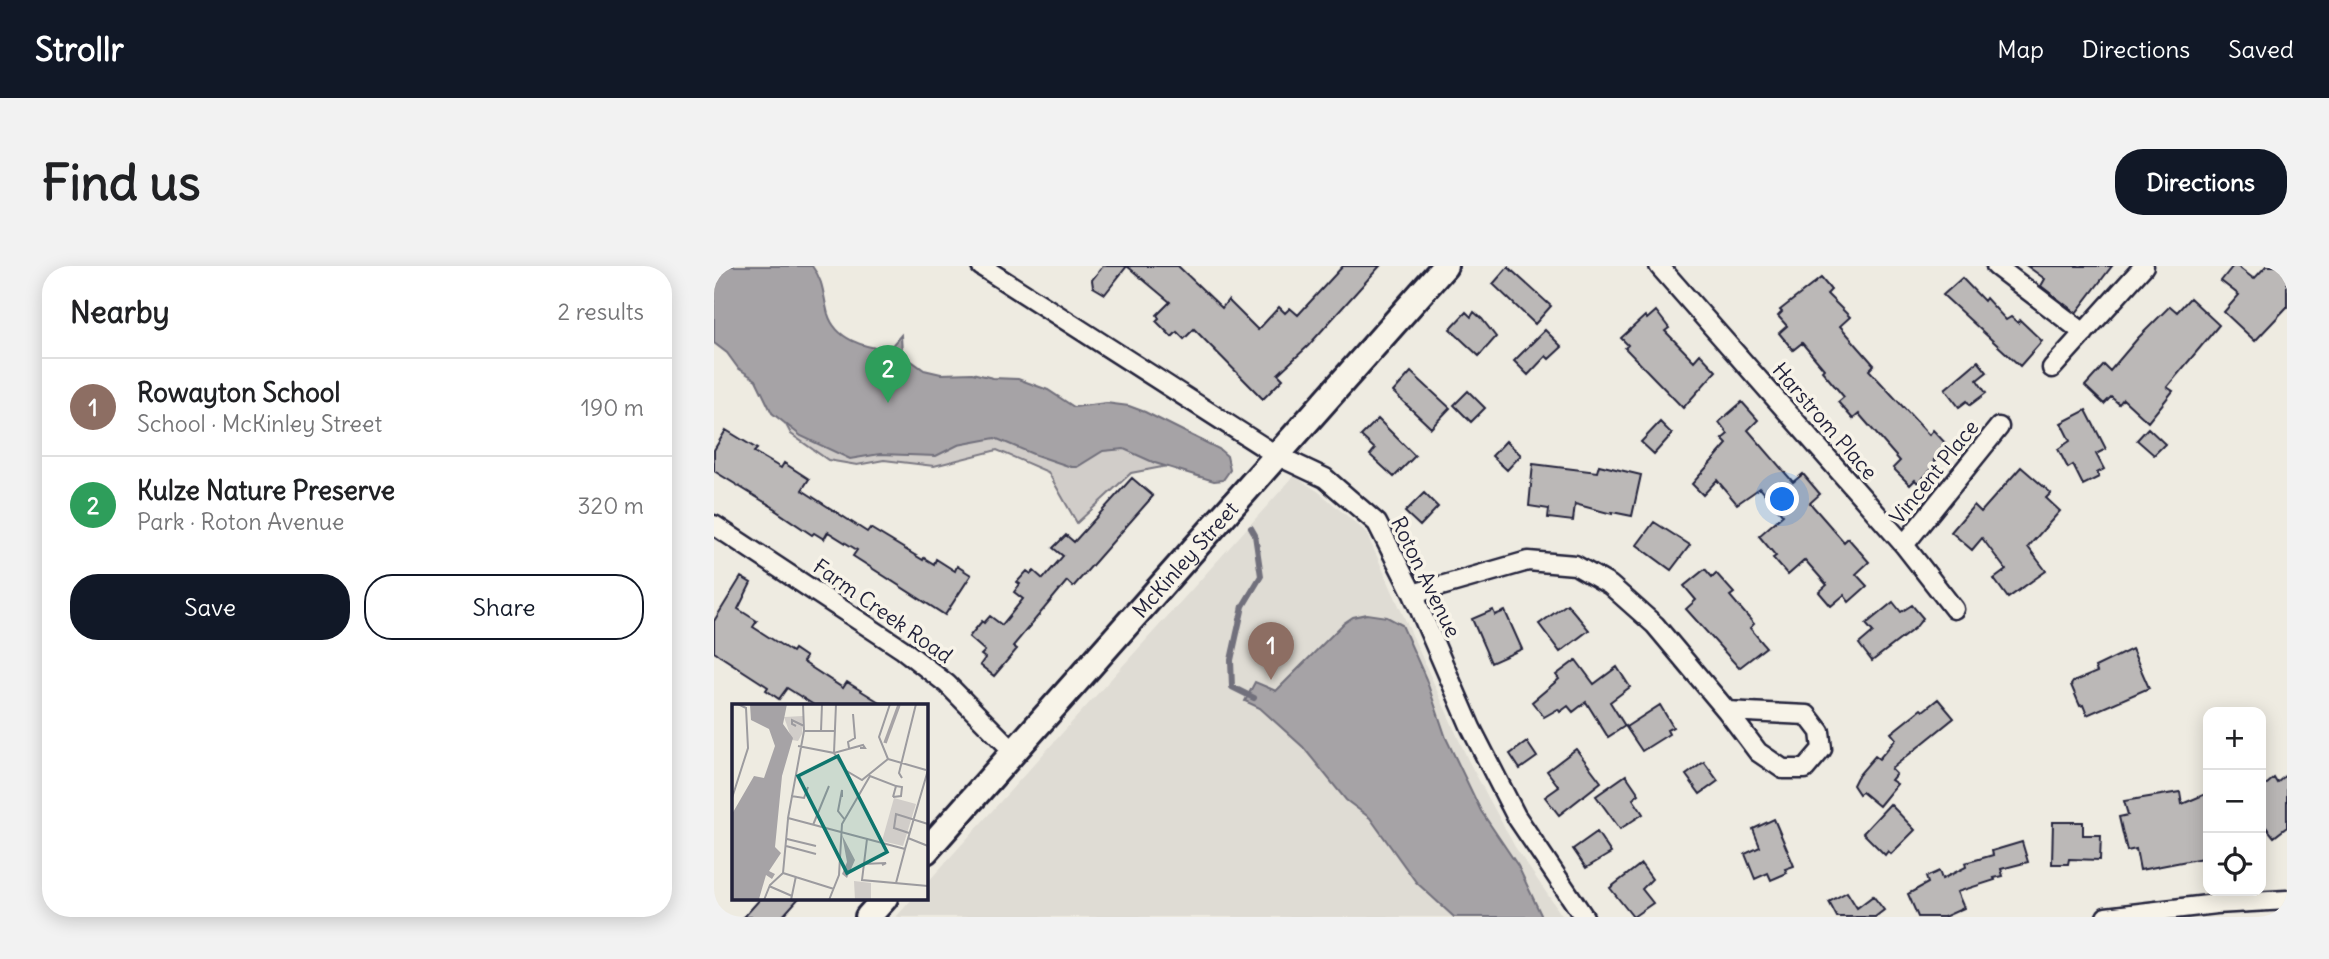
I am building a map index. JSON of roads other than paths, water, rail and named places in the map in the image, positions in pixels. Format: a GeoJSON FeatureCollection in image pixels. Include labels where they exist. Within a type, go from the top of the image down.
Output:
{"type":"FeatureCollection","features":[{"type":"Feature","properties":{"kind":"main road","name":"McKinley Street"},"geometry":{"type":"LineString","coordinates":[[928,849],[1445,266]]}},
{"type":"Feature","properties":{"kind":"main road"},"geometry":{"type":"LineString","coordinates":[[868,917],[883,900]]}},
{"type":"Feature","properties":{"kind":"street","name":"Roton Avenue"},"geometry":{"type":"LineString","coordinates":[[981,266],[1276,455],[1325,478],[1377,523],[1413,594],[1471,728],[1516,816],[1584,917]]}},
{"type":"Feature","properties":{"kind":"street","name":"Harstrom Place"},"geometry":{"type":"LineString","coordinates":[[1658,266],[1904,545],[1955,609]]}},
{"type":"Feature","properties":{"kind":"street"},"geometry":{"type":"LineString","coordinates":[[1996,266],[2084,333]]}},
{"type":"Feature","properties":{"kind":"street"},"geometry":{"type":"LineString","coordinates":[[2052,368],[2144,266]]}},
{"type":"Feature","properties":{"kind":"street","name":"Vincent Place"},"geometry":{"type":"LineString","coordinates":[[1904,545],[1999,427]]}},
{"type":"Feature","properties":{"kind":"street","name":"Farm Creek Road"},"geometry":{"type":"LineString","coordinates":[[717,534],[911,656],[947,684],[1013,751]]}},
{"type":"Feature","properties":{"kind":"street"},"geometry":{"type":"LineString","coordinates":[[1413,594],[1528,561],[1575,565],[1610,585],[1655,625],[1727,710],[1758,752],[1783,769],[1805,769],[1822,749],[1820,732],[1807,715],[1727,710]]}},
{"type":"Feature","properties":{"kind":"street"},"geometry":{"type":"LineString","coordinates":[[2106,917],[2216,904],[2287,900]]}},
{"type":"Feature","properties":{"kind":"waterway"},"geometry":{"type":"LineString","coordinates":[[1251,528],[1255,535],[1261,576],[1243,606],[1231,660],[1232,687],[1254,698]]}},
{"type":"Feature","properties":{"kind":"place","name":"Kulze Nature Preserve"},"geometry":{"type":"Point","coordinates":[888,403]}},
{"type":"Feature","properties":{"kind":"place","name":"Rowayton School"},"geometry":{"type":"Point","coordinates":[1271,680]}}]}
